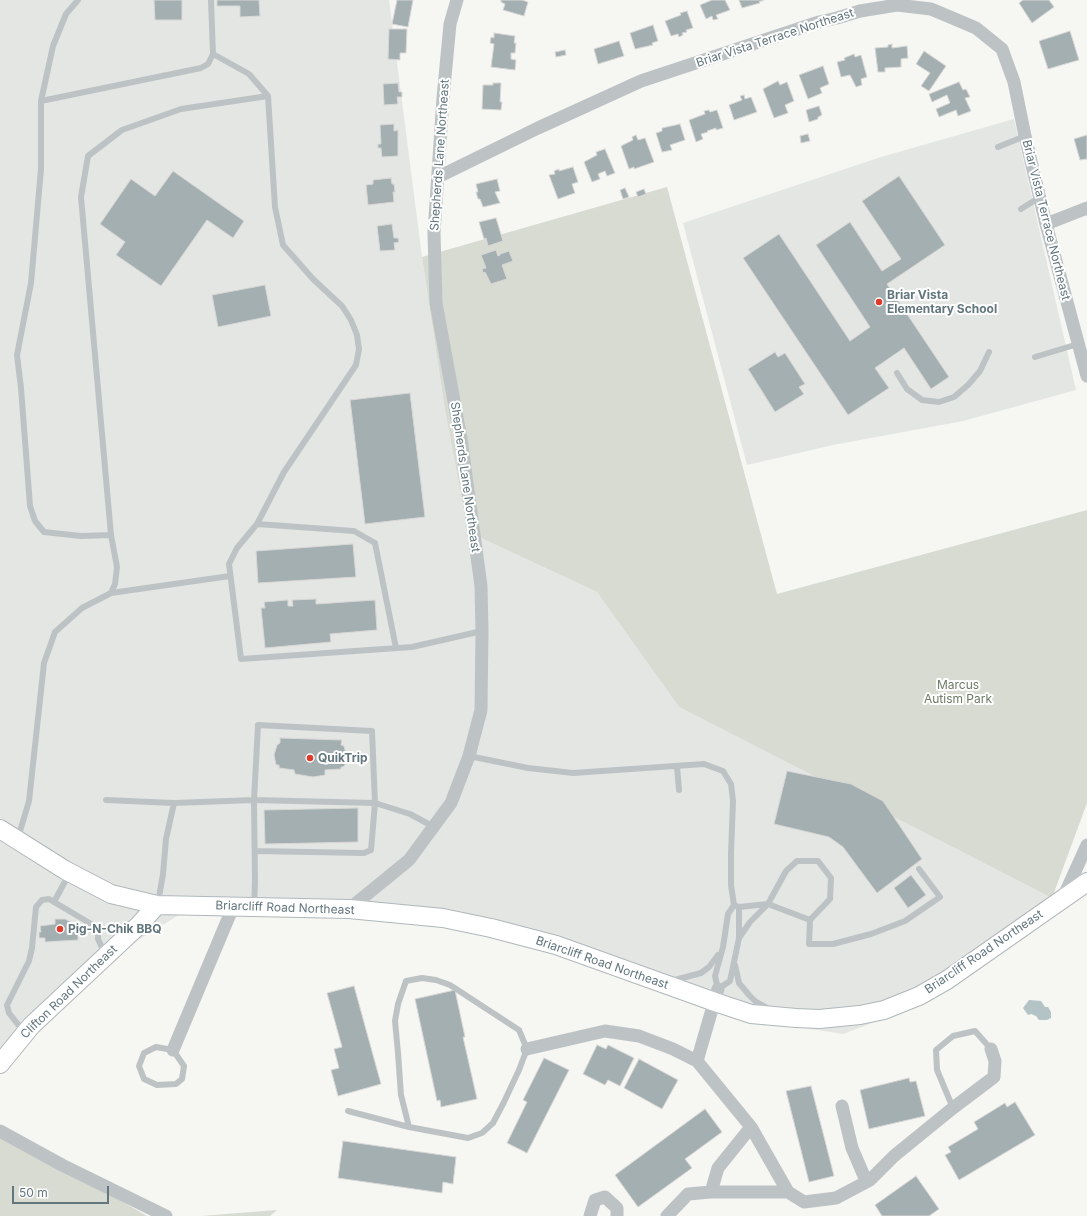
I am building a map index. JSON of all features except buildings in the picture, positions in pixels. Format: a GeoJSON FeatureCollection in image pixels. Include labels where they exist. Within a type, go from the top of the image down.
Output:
{"type":"FeatureCollection","features":[{"type":"Feature","properties":{"kind":"main road","name":"Briarcliff Road Northeast"},"geometry":{"type":"LineString","coordinates":[[1,829],[69,873],[111,894],[157,905],[349,909],[443,918],[491,928],[556,945],[663,983],[716,996],[751,1014],[819,1019],[844,1018],[884,1010],[919,996],[947,980],[1087,882]]}},
{"type":"Feature","properties":{"kind":"main road","name":"Clifton Road Northeast"},"geometry":{"type":"LineString","coordinates":[[0,1064],[25,1033],[43,1014],[106,957],[157,905]]}},
{"type":"Feature","properties":{"kind":"street","name":"Shepherds Lane Northeast"},"geometry":{"type":"LineString","coordinates":[[349,909],[409,860],[451,803],[469,756],[481,710],[482,631],[480,586],[461,439],[436,303],[434,233],[450,24],[457,0]]}},
{"type":"Feature","properties":{"kind":"street","name":"Briar Vista Terrace Northeast"},"geometry":{"type":"LineString","coordinates":[[438,177],[538,128],[642,81],[819,22],[860,11],[897,5],[931,9],[976,28],[1002,49],[1014,82],[1046,224],[1087,376]]}},
{"type":"Feature","properties":{"kind":"street"},"geometry":{"type":"LineString","coordinates":[[1046,224],[1087,208]]}},
{"type":"Feature","properties":{"kind":"street"},"geometry":{"type":"LineString","coordinates":[[1063,898],[1087,845]]}},
{"type":"Feature","properties":{"kind":"street"},"geometry":{"type":"LineString","coordinates":[[173,1050],[233,907]]}},
{"type":"Feature","properties":{"kind":"street"},"geometry":{"type":"LineString","coordinates":[[697,1061],[716,996]]}},
{"type":"Feature","properties":{"kind":"street"},"geometry":{"type":"LineString","coordinates":[[527,1049],[605,1030],[639,1036],[673,1049],[697,1061],[751,1127],[788,1192],[804,1202],[836,1198],[870,1180],[894,1156],[994,1077],[995,1061],[991,1049]]}},
{"type":"Feature","properties":{"kind":"street"},"geometry":{"type":"LineString","coordinates":[[842,1106],[852,1148],[864,1176],[870,1180]]}},
{"type":"Feature","properties":{"kind":"street"},"geometry":{"type":"LineString","coordinates":[[711,1192],[718,1168],[751,1127]]}},
{"type":"Feature","properties":{"kind":"street"},"geometry":{"type":"LineString","coordinates":[[0,1131],[62,1165],[166,1216]]}},
{"type":"Feature","properties":{"kind":"street"},"geometry":{"type":"LineString","coordinates":[[666,1216],[688,1194],[711,1192],[788,1192]]}},
{"type":"Feature","properties":{"kind":"street"},"geometry":{"type":"LineString","coordinates":[[590,1216],[595,1200],[605,1197],[616,1208],[617,1216]]}},
{"type":"Feature","properties":{"kind":"lane"},"geometry":{"type":"LineString","coordinates":[[78,0],[66,14],[53,46],[41,101],[41,169],[31,283],[17,355],[30,506],[35,521],[44,532],[81,536],[111,535]]}},
{"type":"Feature","properties":{"kind":"lane"},"geometry":{"type":"LineString","coordinates":[[41,101],[201,68],[208,64],[213,54],[211,0]]}},
{"type":"Feature","properties":{"kind":"lane"},"geometry":{"type":"LineString","coordinates":[[213,54],[249,74],[268,96],[275,207],[283,245],[352,320],[357,335],[359,349],[356,365],[284,472],[257,524],[237,548],[229,564],[241,659],[396,648],[482,631]]}},
{"type":"Feature","properties":{"kind":"lane"},"geometry":{"type":"LineString","coordinates":[[111,593],[115,584],[116,567],[111,535],[81,197],[88,156],[122,130],[181,109],[268,96]]}},
{"type":"Feature","properties":{"kind":"lane"},"geometry":{"type":"LineString","coordinates":[[998,147],[1025,136]]}},
{"type":"Feature","properties":{"kind":"lane"},"geometry":{"type":"LineString","coordinates":[[1021,209],[1040,197]]}},
{"type":"Feature","properties":{"kind":"lane"},"geometry":{"type":"LineString","coordinates":[[1035,356],[1078,344]]}},
{"type":"Feature","properties":{"kind":"lane"},"geometry":{"type":"LineString","coordinates":[[897,373],[907,389],[922,400],[939,402],[954,397],[968,385],[980,371],[989,352]]}},
{"type":"Feature","properties":{"kind":"lane"},"geometry":{"type":"LineString","coordinates":[[257,524],[354,531],[375,543],[396,648]]}},
{"type":"Feature","properties":{"kind":"lane"},"geometry":{"type":"LineString","coordinates":[[17,840],[29,801],[44,663],[55,632],[82,608],[111,593],[230,576]]}},
{"type":"Feature","properties":{"kind":"lane"},"geometry":{"type":"LineString","coordinates":[[254,908],[256,882],[255,851],[254,800],[258,725],[372,731],[375,803],[371,850],[364,853],[255,851]]}},
{"type":"Feature","properties":{"kind":"lane"},"geometry":{"type":"LineString","coordinates":[[469,756],[528,768],[573,772],[704,764],[723,771],[731,784],[733,801],[731,885],[736,906],[739,938],[730,981],[716,996]]}},
{"type":"Feature","properties":{"kind":"lane"},"geometry":{"type":"LineString","coordinates":[[676,766],[679,790]]}},
{"type":"Feature","properties":{"kind":"lane"},"geometry":{"type":"LineString","coordinates":[[106,800],[174,802],[254,800],[375,803],[410,814],[434,827]]}},
{"type":"Feature","properties":{"kind":"lane"},"geometry":{"type":"LineString","coordinates":[[157,905],[163,874],[166,839],[174,802]]}},
{"type":"Feature","properties":{"kind":"lane"},"geometry":{"type":"LineString","coordinates":[[739,938],[750,922],[768,904],[786,871],[797,861],[818,861],[831,878],[830,899],[810,920],[809,944],[833,944],[871,934],[905,922],[940,898],[919,869]]}},
{"type":"Feature","properties":{"kind":"lane"},"geometry":{"type":"LineString","coordinates":[[54,902],[69,873]]}},
{"type":"Feature","properties":{"kind":"lane"},"geometry":{"type":"LineString","coordinates":[[25,1033],[8,1013],[7,1005],[28,961],[32,948],[36,906],[42,900],[49,899],[98,928],[98,939],[106,957]]}},
{"type":"Feature","properties":{"kind":"lane"},"geometry":{"type":"LineString","coordinates":[[716,996],[715,976],[722,950],[728,914],[736,906],[768,904],[810,920]]}},
{"type":"Feature","properties":{"kind":"lane"},"geometry":{"type":"LineString","coordinates":[[663,983],[701,973],[709,967],[722,950]]}},
{"type":"Feature","properties":{"kind":"lane"},"geometry":{"type":"LineString","coordinates":[[734,960],[739,983],[749,995],[756,1002],[783,1017]]}},
{"type":"Feature","properties":{"kind":"lane"},"geometry":{"type":"LineString","coordinates":[[348,1112],[409,1127],[468,1138],[482,1133],[493,1123],[519,1070],[527,1049],[519,1030],[450,985],[436,980],[422,978],[406,981],[398,1004],[395,1021],[401,1095],[409,1127]]}},
{"type":"Feature","properties":{"kind":"lane"},"geometry":{"type":"LineString","coordinates":[[953,1108],[937,1070],[936,1050],[953,1036],[975,1031],[991,1049]]}},
{"type":"Feature","properties":{"kind":"lane"},"geometry":{"type":"LineString","coordinates":[[156,1047],[173,1050],[184,1066],[182,1079],[176,1084],[157,1085],[144,1080],[139,1066],[144,1054],[156,1047]]}},
{"type":"Feature","properties":{"kind":"shaded area"},"geometry":{"type":"Polygon","coordinates":[[[0,0],[389,0],[422,257],[445,410],[468,532],[597,592],[679,707],[1052,898],[981,961],[930,1001],[843,1034],[759,1021],[458,917],[184,912],[56,990],[0,1051],[0,0]]]}},
{"type":"Feature","properties":{"kind":"shaded area","name":"Briar Vista Elementary School"},"geometry":{"type":"Polygon","coordinates":[[[1014,119],[1076,390],[963,421],[833,445],[747,465],[683,223],[881,157],[1014,119]]]}},
{"type":"Feature","properties":{"kind":"shaded area"},"geometry":{"type":"Polygon","coordinates":[[[1029,1000],[1041,1001],[1051,1012],[1051,1018],[1047,1020],[1039,1020],[1036,1016],[1031,1014],[1028,1015],[1023,1008],[1029,1000]]]}},
{"type":"Feature","properties":{"kind":"green space","name":"Marcus Autism Park"},"geometry":{"type":"Polygon","coordinates":[[[667,187],[777,594],[1087,510],[1087,803],[1052,898],[679,707],[597,592],[468,532],[445,410],[422,257],[667,187]]]}},
{"type":"Feature","properties":{"kind":"green space"},"geometry":{"type":"Polygon","coordinates":[[[0,1130],[147,1216],[0,1216],[0,1130]]]}},
{"type":"Feature","properties":{"kind":"green space"},"geometry":{"type":"Polygon","coordinates":[[[277,1210],[270,1216],[201,1216],[277,1210]]]}},
{"type":"Feature","properties":{"kind":"place","name":"Briar Vista Elementary School"},"geometry":{"type":"Point","coordinates":[879,302]}},
{"type":"Feature","properties":{"kind":"place","name":"QuikTrip"},"geometry":{"type":"Point","coordinates":[310,758]}},
{"type":"Feature","properties":{"kind":"place","name":"Pig-N-Chik BBQ"},"geometry":{"type":"Point","coordinates":[60,929]}}]}
